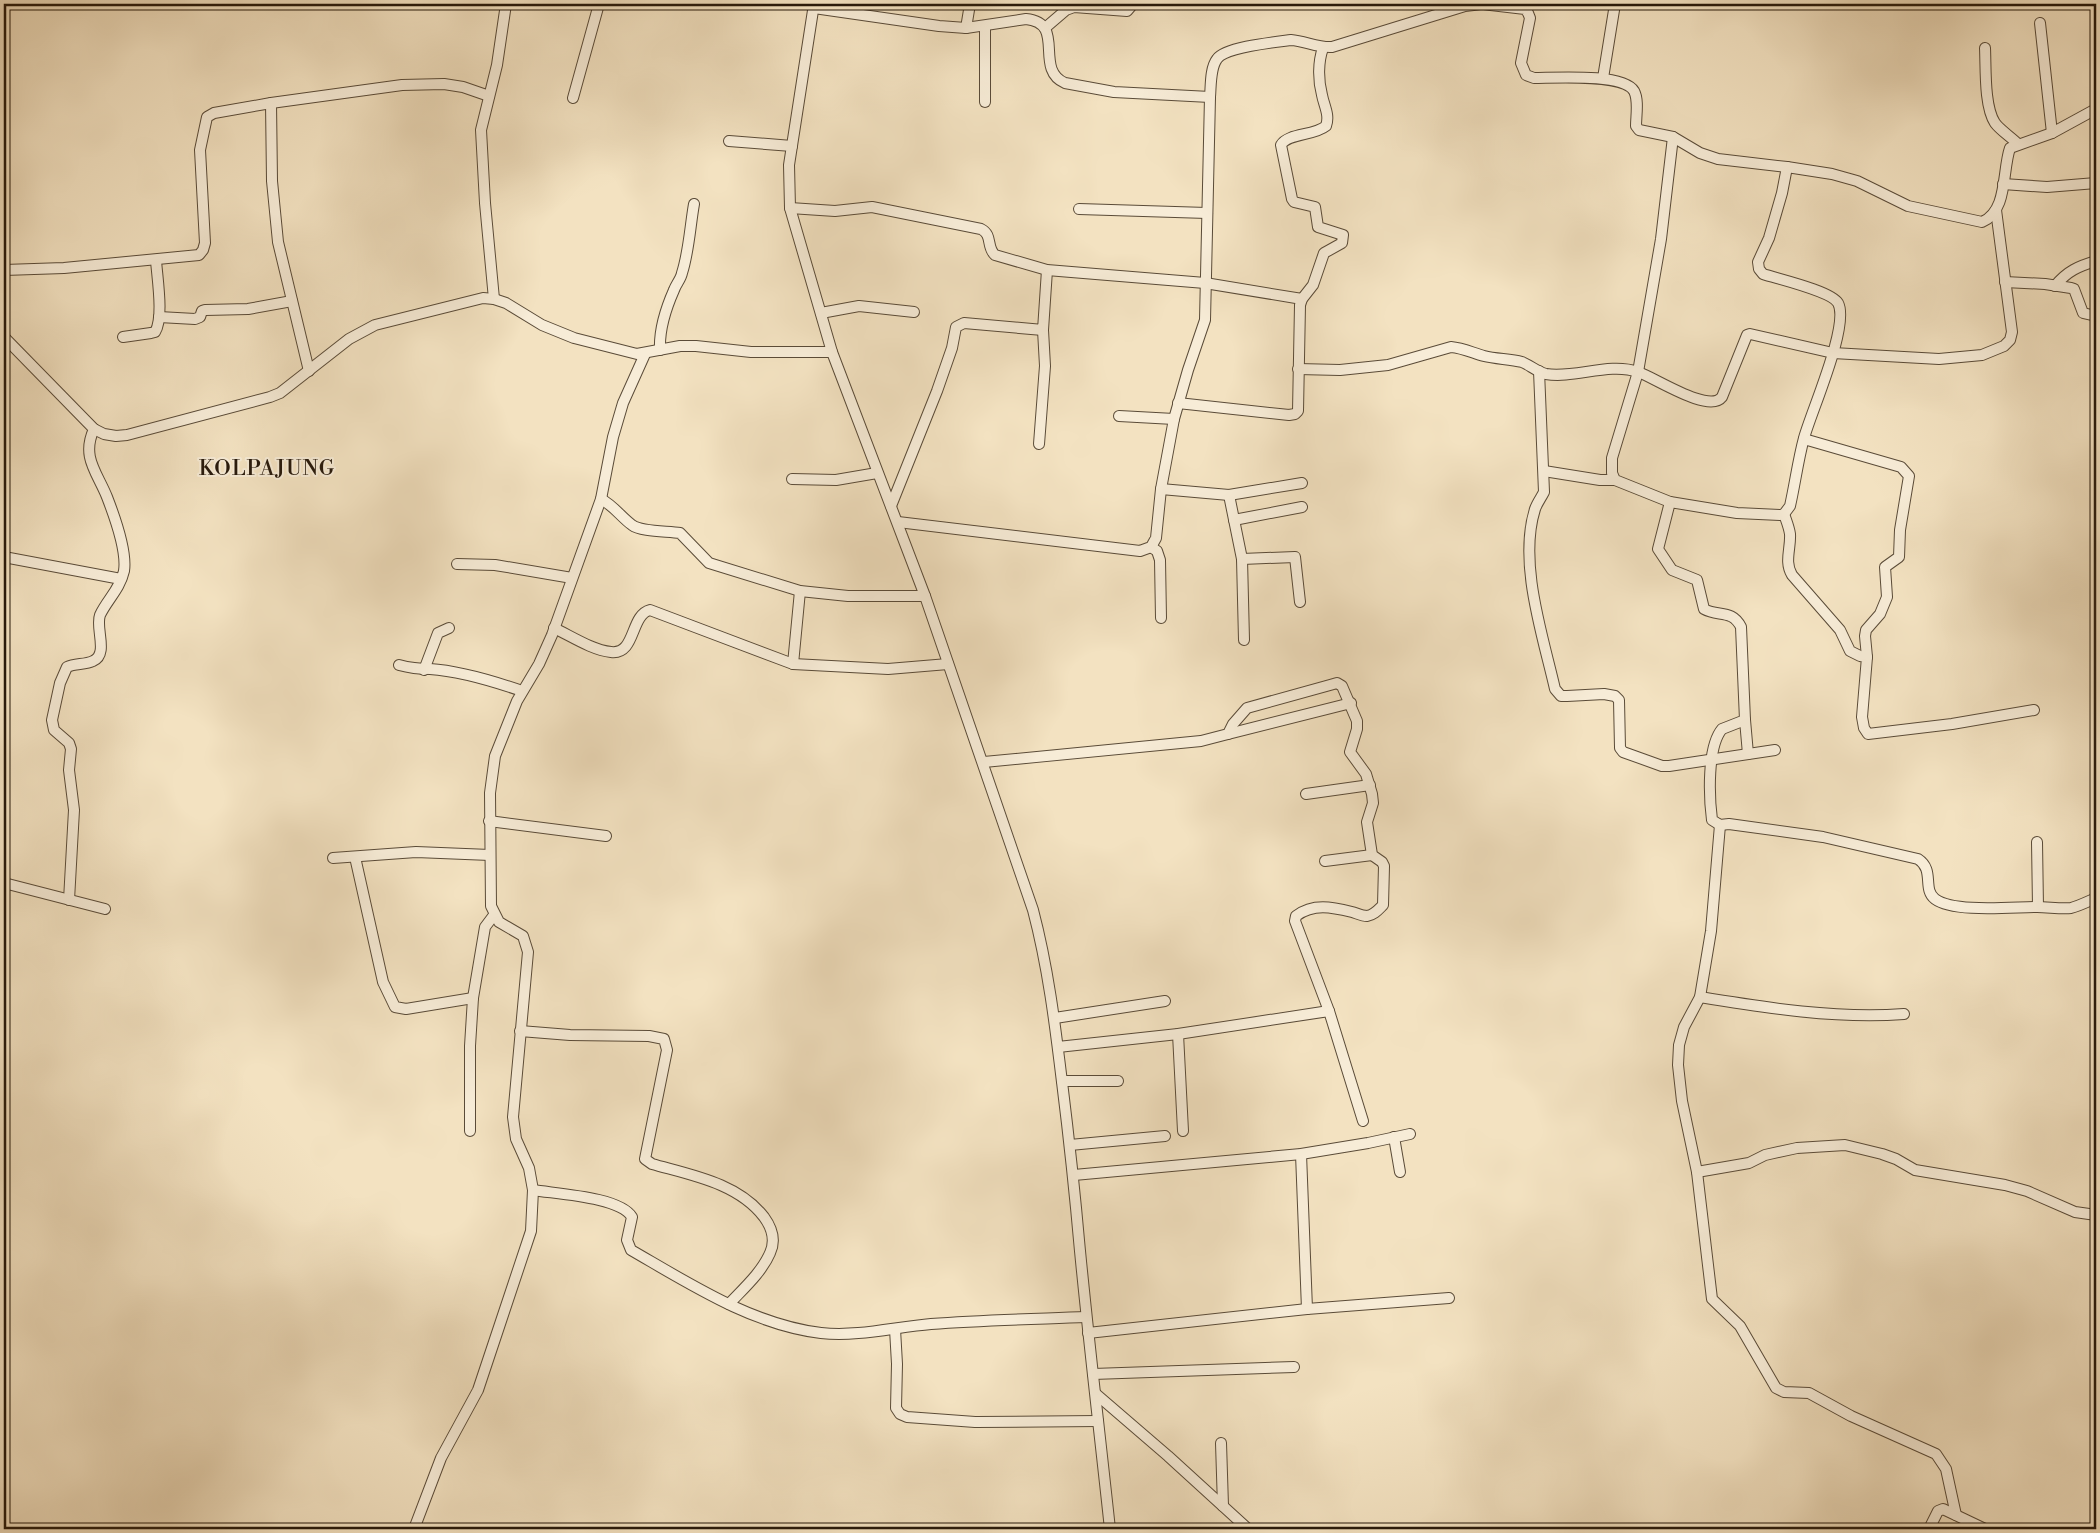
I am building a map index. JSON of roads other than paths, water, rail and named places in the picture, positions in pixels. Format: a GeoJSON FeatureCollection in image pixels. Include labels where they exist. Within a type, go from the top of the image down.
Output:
{"type":"FeatureCollection","features":[{"type":"Feature","properties":{"kind":"street"},"geometry":{"type":"LineString","coordinates":[[494,299],[481,150],[482,130],[497,65],[506,4]]}},
{"type":"Feature","properties":{"kind":"street"},"geometry":{"type":"LineString","coordinates":[[573,98],[599,4]]}},
{"type":"Feature","properties":{"kind":"street"},"geometry":{"type":"LineString","coordinates":[[970,4],[976,27],[985,102]]}},
{"type":"Feature","properties":{"kind":"street"},"geometry":{"type":"LineString","coordinates":[[1045,28],[1066,10],[1074,7],[1127,11],[1133,4]]}},
{"type":"Feature","properties":{"kind":"street"},"geometry":{"type":"LineString","coordinates":[[898,522],[1140,551],[1151,547],[1156,538],[1161,489],[1174,419],[1188,370],[1203,329],[1206,304],[1210,97],[1214,63],[1224,53],[1291,40],[1300,40],[1323,48],[1364,39],[1465,6],[1482,4],[1524,9],[1528,12],[1530,18],[1521,63],[1526,74],[1534,78],[1603,78],[1628,85],[1636,97],[1636,126],[1638,130],[1673,137],[1700,154],[1718,159],[1832,174],[1857,181],[1908,206],[1982,222],[1990,218],[1996,210],[2004,184],[2010,148],[2052,133],[2096,109]]}},
{"type":"Feature","properties":{"kind":"street"},"geometry":{"type":"LineString","coordinates":[[1603,78],[1615,4]]}},
{"type":"Feature","properties":{"kind":"street"},"geometry":{"type":"LineString","coordinates":[[1110,1529],[1088,1333],[1078,1317],[1074,1175],[1048,974],[1033,910],[984,762],[898,522],[877,473],[832,352],[798,239],[790,208],[788,182],[814,6],[939,26],[976,27],[1026,19],[1034,20],[1045,28],[1048,33],[1052,72],[1058,80],[1114,92],[1210,97]]}},
{"type":"Feature","properties":{"kind":"street"},"geometry":{"type":"LineString","coordinates":[[2040,23],[2052,133]]}},
{"type":"Feature","properties":{"kind":"street"},"geometry":{"type":"LineString","coordinates":[[1178,403],[1295,414],[1299,407],[1298,369],[1302,299],[1313,285],[1324,253],[1342,244],[1343,239],[1342,235],[1337,232],[1318,227],[1315,207],[1294,202],[1292,199],[1282,142],[1286,139],[1313,133],[1326,126],[1328,113],[1320,83],[1323,48]]}},
{"type":"Feature","properties":{"kind":"street"},"geometry":{"type":"LineString","coordinates":[[1985,48],[1988,102],[1995,123],[2018,144]]}},
{"type":"Feature","properties":{"kind":"street"},"geometry":{"type":"LineString","coordinates":[[4,270],[64,268],[199,255],[205,243],[200,150],[207,118],[214,113],[402,85],[429,84],[463,88],[489,96]]}},
{"type":"Feature","properties":{"kind":"street"},"geometry":{"type":"LineString","coordinates":[[271,103],[275,215],[278,242],[309,371]]}},
{"type":"Feature","properties":{"kind":"street"},"geometry":{"type":"LineString","coordinates":[[1615,480],[1612,473],[1612,458],[1638,372],[1661,239],[1673,137]]}},
{"type":"Feature","properties":{"kind":"street"},"geometry":{"type":"LineString","coordinates":[[729,141],[792,146]]}},
{"type":"Feature","properties":{"kind":"street"},"geometry":{"type":"LineString","coordinates":[[1784,514],[1790,506],[1804,438],[1834,353],[1840,309],[1833,297],[1764,274],[1759,269],[1758,262],[1769,238],[1782,194],[1787,167]]}},
{"type":"Feature","properties":{"kind":"street"},"geometry":{"type":"LineString","coordinates":[[2004,184],[2047,187],[2096,183]]}},
{"type":"Feature","properties":{"kind":"street"},"geometry":{"type":"LineString","coordinates":[[660,350],[663,321],[685,261],[694,204]]}},
{"type":"Feature","properties":{"kind":"street"},"geometry":{"type":"LineString","coordinates":[[790,208],[843,211],[868,207],[981,229],[985,231],[989,238],[991,252],[995,256],[1047,270],[1205,283],[1302,299]]}},
{"type":"Feature","properties":{"kind":"street"},"geometry":{"type":"LineString","coordinates":[[1079,209],[1207,213]]}},
{"type":"Feature","properties":{"kind":"street"},"geometry":{"type":"LineString","coordinates":[[1298,369],[1340,370],[1388,365],[1451,347],[1460,347],[1481,355],[1523,363],[1546,374],[1612,369],[1638,372],[1667,387],[1713,402],[1720,400],[1722,397],[1747,335],[1750,334],[1834,353],[1939,359],[1982,355],[2004,346],[2010,340],[2012,332],[1996,210]]}},
{"type":"Feature","properties":{"kind":"street"},"geometry":{"type":"LineString","coordinates":[[123,337],[155,332],[159,317],[156,260]]}},
{"type":"Feature","properties":{"kind":"street"},"geometry":{"type":"LineString","coordinates":[[2055,286],[2074,268],[2096,261]]}},
{"type":"Feature","properties":{"kind":"street"},"geometry":{"type":"LineString","coordinates":[[1040,444],[1045,366],[1043,330],[1047,270]]}},
{"type":"Feature","properties":{"kind":"street"},"geometry":{"type":"LineString","coordinates":[[2006,282],[2074,289],[2083,313],[2096,316]]}},
{"type":"Feature","properties":{"kind":"street"},"geometry":{"type":"LineString","coordinates":[[4,337],[94,429],[104,434],[116,436],[127,435],[237,407],[280,393],[349,339],[375,325],[474,300],[494,299],[506,303],[556,331],[592,343],[644,354],[660,350],[696,346],[751,352],[832,352]]}},
{"type":"Feature","properties":{"kind":"street"},"geometry":{"type":"LineString","coordinates":[[159,317],[195,319],[200,317],[202,311],[205,310],[248,309],[292,301]]}},
{"type":"Feature","properties":{"kind":"street"},"geometry":{"type":"LineString","coordinates":[[821,313],[864,306],[914,312]]}},
{"type":"Feature","properties":{"kind":"street"},"geometry":{"type":"LineString","coordinates":[[891,506],[937,391],[952,348],[956,327],[964,323],[1043,330]]}},
{"type":"Feature","properties":{"kind":"street"},"geometry":{"type":"LineString","coordinates":[[414,1529],[441,1458],[478,1390],[504,1310],[528,1248],[532,1231],[534,1190],[529,1168],[516,1139],[513,1122],[528,952],[520,932],[499,922],[494,915],[489,895],[490,779],[495,756],[522,691],[542,657],[602,499],[613,437],[623,403],[644,354]]}},
{"type":"Feature","properties":{"kind":"street"},"geometry":{"type":"LineString","coordinates":[[1539,371],[1544,492],[1535,507],[1530,534],[1531,574],[1546,654],[1556,689],[1561,696],[1604,694],[1615,696],[1619,700],[1620,748],[1623,752],[1662,766],[1775,750]]}},
{"type":"Feature","properties":{"kind":"street"},"geometry":{"type":"LineString","coordinates":[[1118,416],[1174,419]]}},
{"type":"Feature","properties":{"kind":"street"},"geometry":{"type":"LineString","coordinates":[[69,900],[74,810],[69,770],[71,749],[69,743],[54,730],[52,720],[53,708],[67,667],[95,661],[98,656],[101,641],[99,620],[101,613],[118,588],[124,571],[124,558],[115,522],[107,496],[91,462],[88,446],[94,429]]}},
{"type":"Feature","properties":{"kind":"street"},"geometry":{"type":"LineString","coordinates":[[1804,438],[1901,467],[1909,476],[1900,530],[1900,557],[1884,568],[1887,597],[1880,614],[1866,630],[1865,636],[1867,657],[1862,717],[1864,728],[1868,734],[1952,724],[2034,710]]}},
{"type":"Feature","properties":{"kind":"street"},"geometry":{"type":"LineString","coordinates":[[1544,471],[1600,480],[1615,480],[1670,502],[1736,514],[1784,514]]}},
{"type":"Feature","properties":{"kind":"street"},"geometry":{"type":"LineString","coordinates":[[792,479],[836,480],[877,473]]}},
{"type":"Feature","properties":{"kind":"street"},"geometry":{"type":"LineString","coordinates":[[1161,489],[1229,495],[1302,483]]}},
{"type":"Feature","properties":{"kind":"street"},"geometry":{"type":"LineString","coordinates":[[1229,495],[1242,559],[1244,640]]}},
{"type":"Feature","properties":{"kind":"street"},"geometry":{"type":"LineString","coordinates":[[602,499],[611,504],[632,526],[680,533],[709,563],[800,590],[848,596],[924,596]]}},
{"type":"Feature","properties":{"kind":"street"},"geometry":{"type":"LineString","coordinates":[[1670,502],[1658,549],[1672,570],[1697,580],[1704,609],[1721,612],[1735,618],[1741,627],[1748,754]]}},
{"type":"Feature","properties":{"kind":"street"},"geometry":{"type":"LineString","coordinates":[[1234,520],[1302,507]]}},
{"type":"Feature","properties":{"kind":"street"},"geometry":{"type":"LineString","coordinates":[[1784,514],[1790,535],[1788,559],[1792,575],[1822,612],[1840,630],[1850,650],[1860,656],[1867,657]]}},
{"type":"Feature","properties":{"kind":"street"},"geometry":{"type":"LineString","coordinates":[[1151,547],[1160,560],[1161,618]]}},
{"type":"Feature","properties":{"kind":"street"},"geometry":{"type":"LineString","coordinates":[[4,556],[26,562],[121,579]]}},
{"type":"Feature","properties":{"kind":"street"},"geometry":{"type":"LineString","coordinates":[[1242,559],[1295,557],[1300,602]]}},
{"type":"Feature","properties":{"kind":"street"},"geometry":{"type":"LineString","coordinates":[[457,564],[503,566],[572,578]]}},
{"type":"Feature","properties":{"kind":"street"},"geometry":{"type":"LineString","coordinates":[[793,664],[800,590]]}},
{"type":"Feature","properties":{"kind":"street"},"geometry":{"type":"LineString","coordinates":[[554,628],[598,649],[613,653],[623,649],[628,644],[640,617],[644,611],[650,610],[793,664],[888,669],[948,664]]}},
{"type":"Feature","properties":{"kind":"street"},"geometry":{"type":"LineString","coordinates":[[424,670],[438,633],[449,628]]}},
{"type":"Feature","properties":{"kind":"street"},"geometry":{"type":"LineString","coordinates":[[399,665],[477,677],[522,691]]}},
{"type":"Feature","properties":{"kind":"street"},"geometry":{"type":"LineString","coordinates":[[1228,734],[1242,712],[1257,704],[1338,684],[1345,689],[1357,721],[1357,729],[1350,752],[1366,774],[1373,803],[1367,822],[1372,855]]}},
{"type":"Feature","properties":{"kind":"street"},"geometry":{"type":"LineString","coordinates":[[984,762],[1201,741],[1350,703]]}},
{"type":"Feature","properties":{"kind":"street"},"geometry":{"type":"LineString","coordinates":[[1745,720],[1722,729],[1714,745],[1711,810],[1712,820],[1720,825],[1729,824],[1823,837],[1918,859],[1924,863],[1926,868],[1929,892],[1933,897],[1946,904],[1964,907],[2072,908],[2096,898]]}},
{"type":"Feature","properties":{"kind":"street"},"geometry":{"type":"LineString","coordinates":[[1306,794],[1370,785]]}},
{"type":"Feature","properties":{"kind":"street"},"geometry":{"type":"LineString","coordinates":[[489,821],[606,836]]}},
{"type":"Feature","properties":{"kind":"street"},"geometry":{"type":"LineString","coordinates":[[1720,825],[1711,931],[1700,997],[1684,1028],[1679,1045],[1678,1058],[1682,1101],[1697,1172],[1712,1299],[1740,1326],[1776,1388],[1784,1392],[1809,1392],[1851,1416],[1936,1454],[1946,1468],[1956,1515]]}},
{"type":"Feature","properties":{"kind":"street"},"geometry":{"type":"LineString","coordinates":[[2037,842],[2038,907]]}},
{"type":"Feature","properties":{"kind":"street"},"geometry":{"type":"LineString","coordinates":[[333,858],[416,852],[490,855]]}},
{"type":"Feature","properties":{"kind":"street"},"geometry":{"type":"LineString","coordinates":[[1325,861],[1372,855],[1382,862],[1384,866],[1383,905],[1378,911],[1366,916],[1330,907],[1314,908],[1296,916],[1296,926],[1328,1011],[1363,1121]]}},
{"type":"Feature","properties":{"kind":"street"},"geometry":{"type":"LineString","coordinates":[[355,857],[383,982],[395,1007],[406,1009],[473,998]]}},
{"type":"Feature","properties":{"kind":"street"},"geometry":{"type":"LineString","coordinates":[[4,883],[105,909]]}},
{"type":"Feature","properties":{"kind":"street"},"geometry":{"type":"LineString","coordinates":[[470,1131],[470,1046],[473,998],[483,933],[489,920],[494,915]]}},
{"type":"Feature","properties":{"kind":"street"},"geometry":{"type":"LineString","coordinates":[[1700,997],[1810,1012],[1904,1014]]}},
{"type":"Feature","properties":{"kind":"street"},"geometry":{"type":"LineString","coordinates":[[1054,1018],[1165,1001]]}},
{"type":"Feature","properties":{"kind":"street"},"geometry":{"type":"LineString","coordinates":[[1058,1047],[1178,1034],[1328,1011]]}},
{"type":"Feature","properties":{"kind":"street"},"geometry":{"type":"LineString","coordinates":[[520,1031],[570,1035],[649,1036],[664,1039],[668,1050],[645,1159],[652,1164],[701,1178],[741,1195],[757,1208],[772,1230],[773,1244],[768,1258],[729,1304]]}},
{"type":"Feature","properties":{"kind":"street"},"geometry":{"type":"LineString","coordinates":[[1178,1034],[1183,1131]]}},
{"type":"Feature","properties":{"kind":"street"},"geometry":{"type":"LineString","coordinates":[[1062,1082],[1118,1081]]}},
{"type":"Feature","properties":{"kind":"street"},"geometry":{"type":"LineString","coordinates":[[1074,1175],[1301,1154],[1410,1134]]}},
{"type":"Feature","properties":{"kind":"street"},"geometry":{"type":"LineString","coordinates":[[1070,1145],[1165,1136]]}},
{"type":"Feature","properties":{"kind":"street"},"geometry":{"type":"LineString","coordinates":[[1394,1138],[1400,1172]]}},
{"type":"Feature","properties":{"kind":"street"},"geometry":{"type":"LineString","coordinates":[[1697,1172],[1749,1163],[1765,1155],[1797,1148],[1845,1145],[1889,1156],[1915,1170],[2005,1185],[2027,1191],[2075,1212],[2096,1215]]}},
{"type":"Feature","properties":{"kind":"street"},"geometry":{"type":"LineString","coordinates":[[1301,1154],[1307,1309]]}},
{"type":"Feature","properties":{"kind":"street"},"geometry":{"type":"LineString","coordinates":[[534,1190],[623,1207],[632,1216],[627,1240],[631,1250],[729,1304],[785,1326],[822,1333],[848,1333],[931,1324],[1078,1317]]}},
{"type":"Feature","properties":{"kind":"street"},"geometry":{"type":"LineString","coordinates":[[1088,1333],[1307,1309],[1449,1298]]}},
{"type":"Feature","properties":{"kind":"street"},"geometry":{"type":"LineString","coordinates":[[895,1328],[897,1364],[896,1408],[900,1414],[907,1417],[975,1422],[1098,1421]]}},
{"type":"Feature","properties":{"kind":"street"},"geometry":{"type":"LineString","coordinates":[[1093,1374],[1294,1367]]}},
{"type":"Feature","properties":{"kind":"street"},"geometry":{"type":"LineString","coordinates":[[1096,1394],[1248,1529]]}},
{"type":"Feature","properties":{"kind":"street"},"geometry":{"type":"LineString","coordinates":[[1221,1443],[1223,1506]]}},
{"type":"Feature","properties":{"kind":"street"},"geometry":{"type":"LineString","coordinates":[[1929,1529],[1940,1510],[1956,1515],[1985,1529]]}},
{"type":"Feature","properties":{"kind":"district","name":"KOLPAJUNG"},"geometry":{"type":"Point","coordinates":[267,468]}}]}
